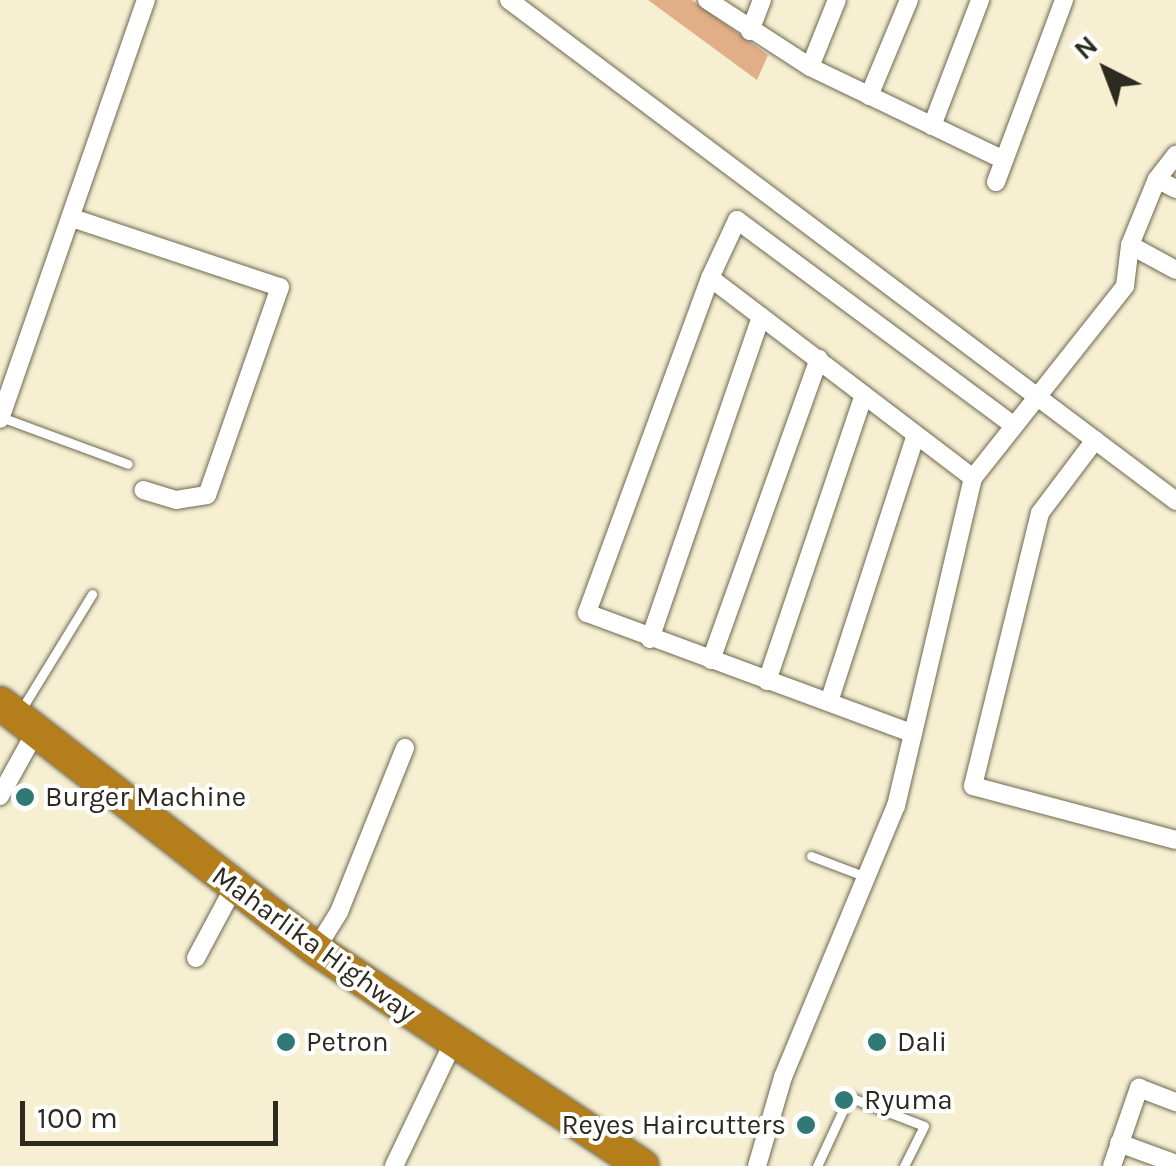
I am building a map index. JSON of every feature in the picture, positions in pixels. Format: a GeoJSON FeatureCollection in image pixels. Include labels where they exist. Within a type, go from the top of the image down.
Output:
{"type":"FeatureCollection","features":[{"type":"Feature","properties":{"kind":"highway","name":"Maharlika Highway"},"geometry":{"type":"LineString","coordinates":[[18,717],[316,949],[453,1044],[644,1166]]}},
{"type":"Feature","properties":{"kind":"street"},"geometry":{"type":"LineString","coordinates":[[0,418],[6,383],[72,218],[146,0]]}},
{"type":"Feature","properties":{"kind":"street"},"geometry":{"type":"LineString","coordinates":[[509,0],[1176,501]]}},
{"type":"Feature","properties":{"kind":"street"},"geometry":{"type":"LineString","coordinates":[[707,0],[810,67],[1002,158]]}},
{"type":"Feature","properties":{"kind":"street"},"geometry":{"type":"LineString","coordinates":[[750,31],[762,0]]}},
{"type":"Feature","properties":{"kind":"street"},"geometry":{"type":"LineString","coordinates":[[810,67],[837,0]]}},
{"type":"Feature","properties":{"kind":"street"},"geometry":{"type":"LineString","coordinates":[[869,96],[909,0]]}},
{"type":"Feature","properties":{"kind":"street"},"geometry":{"type":"LineString","coordinates":[[932,126],[980,0]]}},
{"type":"Feature","properties":{"kind":"street"},"geometry":{"type":"LineString","coordinates":[[996,182],[1064,0]]}},
{"type":"Feature","properties":{"kind":"street"},"geometry":{"type":"LineString","coordinates":[[757,1166],[783,1077],[870,878],[896,806],[973,478],[1125,286],[1130,245],[1157,180],[1176,155]]}},
{"type":"Feature","properties":{"kind":"street"},"geometry":{"type":"LineString","coordinates":[[1157,180],[1176,189]]}},
{"type":"Feature","properties":{"kind":"street"},"geometry":{"type":"LineString","coordinates":[[72,218],[280,286],[208,495],[176,500],[144,490]]}},
{"type":"Feature","properties":{"kind":"street"},"geometry":{"type":"LineString","coordinates":[[912,733],[587,613],[710,278],[737,220],[1013,425]]}},
{"type":"Feature","properties":{"kind":"street"},"geometry":{"type":"LineString","coordinates":[[1130,245],[1176,270]]}},
{"type":"Feature","properties":{"kind":"street"},"geometry":{"type":"LineString","coordinates":[[710,278],[973,478]]}},
{"type":"Feature","properties":{"kind":"street"},"geometry":{"type":"LineString","coordinates":[[650,639],[761,316]]}},
{"type":"Feature","properties":{"kind":"street"},"geometry":{"type":"LineString","coordinates":[[710,660],[818,359]]}},
{"type":"Feature","properties":{"kind":"street"},"geometry":{"type":"LineString","coordinates":[[767,681],[864,395]]}},
{"type":"Feature","properties":{"kind":"street"},"geometry":{"type":"LineString","coordinates":[[829,702],[916,435]]}},
{"type":"Feature","properties":{"kind":"street"},"geometry":{"type":"LineString","coordinates":[[1095,440],[1040,514],[973,786],[1176,840]]}},
{"type":"Feature","properties":{"kind":"street"},"geometry":{"type":"LineString","coordinates":[[0,796],[18,717]]}},
{"type":"Feature","properties":{"kind":"street"},"geometry":{"type":"LineString","coordinates":[[316,949],[339,912],[406,748]]}},
{"type":"Feature","properties":{"kind":"street"},"geometry":{"type":"LineString","coordinates":[[196,958],[234,887]]}},
{"type":"Feature","properties":{"kind":"street"},"geometry":{"type":"LineString","coordinates":[[394,1166],[453,1044]]}},
{"type":"Feature","properties":{"kind":"street"},"geometry":{"type":"LineString","coordinates":[[1112,1166],[1139,1088],[1176,1102]]}},
{"type":"Feature","properties":{"kind":"street"},"geometry":{"type":"LineString","coordinates":[[1120,1143],[1176,1164]]}},
{"type":"Feature","properties":{"kind":"lane"},"geometry":{"type":"LineString","coordinates":[[0,418],[128,464]]}},
{"type":"Feature","properties":{"kind":"lane"},"geometry":{"type":"LineString","coordinates":[[18,717],[92,594]]}},
{"type":"Feature","properties":{"kind":"lane"},"geometry":{"type":"LineString","coordinates":[[811,856],[870,878]]}},
{"type":"Feature","properties":{"kind":"lane"},"geometry":{"type":"LineString","coordinates":[[817,1166],[849,1097],[924,1126],[904,1166]]}},
{"type":"Feature","properties":{"kind":"shaded area"},"geometry":{"type":"Polygon","coordinates":[[[648,0],[692,0],[768,55],[757,80],[648,0]]]}},
{"type":"Feature","properties":{"kind":"place","name":"Burger Machine"},"geometry":{"type":"Point","coordinates":[25,797]}},
{"type":"Feature","properties":{"kind":"place","name":"Petron"},"geometry":{"type":"Point","coordinates":[286,1042]}},
{"type":"Feature","properties":{"kind":"place","name":"Dali"},"geometry":{"type":"Point","coordinates":[877,1042]}},
{"type":"Feature","properties":{"kind":"place","name":"Ryuma"},"geometry":{"type":"Point","coordinates":[844,1100]}},
{"type":"Feature","properties":{"kind":"place","name":"Reyes Haircutters"},"geometry":{"type":"Point","coordinates":[806,1125]}}]}
